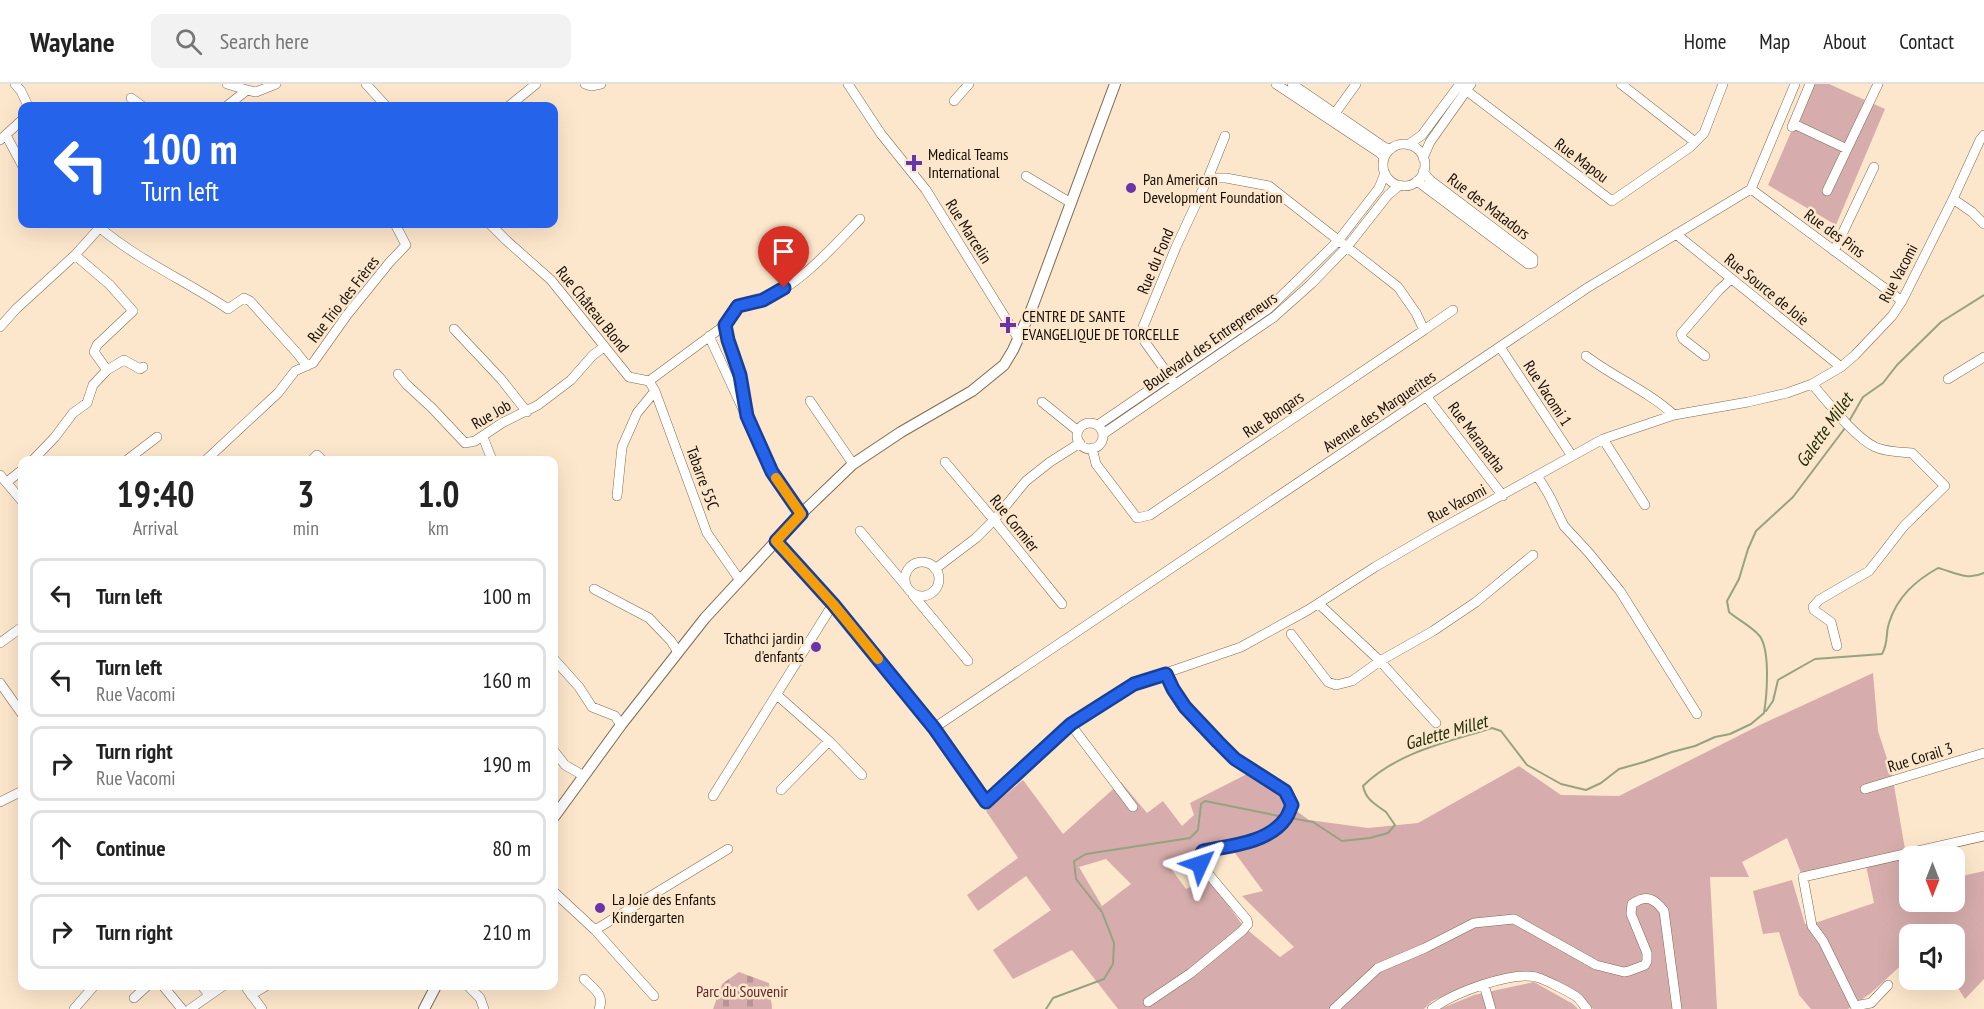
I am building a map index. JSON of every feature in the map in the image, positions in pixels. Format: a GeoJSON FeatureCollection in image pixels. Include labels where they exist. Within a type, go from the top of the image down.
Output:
{"type":"FeatureCollection","features":[{"type":"Feature","properties":{"kind":"main road"},"geometry":{"type":"LineString","coordinates":[[558,812],[621,725],[705,618],[801,514],[853,464],[901,432],[972,391],[1004,365],[1032,308],[1111,86]]}},
{"type":"Feature","properties":{"kind":"main road"},"geometry":{"type":"LineString","coordinates":[[424,1009],[434,990]]}},
{"type":"Feature","properties":{"kind":"street"},"geometry":{"type":"LineString","coordinates":[[15,84],[26,102]]}},
{"type":"Feature","properties":{"kind":"street"},"geometry":{"type":"LineString","coordinates":[[227,84],[256,92],[276,84]]}},
{"type":"Feature","properties":{"kind":"street"},"geometry":{"type":"LineString","coordinates":[[366,84],[382,102]]}},
{"type":"Feature","properties":{"kind":"street"},"geometry":{"type":"LineString","coordinates":[[514,102],[536,84]]}},
{"type":"Feature","properties":{"kind":"street"},"geometry":{"type":"LineString","coordinates":[[585,84],[591,87],[601,84]]}},
{"type":"Feature","properties":{"kind":"street","name":"Rue Marcelin"},"geometry":{"type":"LineString","coordinates":[[848,84],[881,134],[926,190],[1018,338]]}},
{"type":"Feature","properties":{"kind":"street"},"geometry":{"type":"LineString","coordinates":[[954,101],[969,84]]}},
{"type":"Feature","properties":{"kind":"street"},"geometry":{"type":"LineString","coordinates":[[1276,84],[1391,149]]}},
{"type":"Feature","properties":{"kind":"street"},"geometry":{"type":"LineString","coordinates":[[1292,84],[1384,158]]}},
{"type":"Feature","properties":{"kind":"street"},"geometry":{"type":"LineString","coordinates":[[1333,117],[1356,84]]}},
{"type":"Feature","properties":{"kind":"street"},"geometry":{"type":"LineString","coordinates":[[1621,84],[1695,142]]}},
{"type":"Feature","properties":{"kind":"street","name":"Rue Mapou"},"geometry":{"type":"LineString","coordinates":[[1464,86],[1612,201],[1689,148],[1704,133],[1723,84]]}},
{"type":"Feature","properties":{"kind":"street"},"geometry":{"type":"LineString","coordinates":[[1751,189],[1795,84]]}},
{"type":"Feature","properties":{"kind":"street"},"geometry":{"type":"LineString","coordinates":[[1810,84],[1793,126],[1847,149]]}},
{"type":"Feature","properties":{"kind":"street"},"geometry":{"type":"LineString","coordinates":[[1827,191],[1878,84]]}},
{"type":"Feature","properties":{"kind":"street"},"geometry":{"type":"LineString","coordinates":[[1408,145],[1422,135],[1464,86]]}},
{"type":"Feature","properties":{"kind":"street"},"geometry":{"type":"LineString","coordinates":[[1424,158],[1418,149],[1408,145],[1397,146],[1391,149],[1384,158],[1383,168],[1391,181],[1400,185],[1408,185],[1417,181],[1424,172],[1424,158],[1430,142],[1464,86]]}},
{"type":"Feature","properties":{"kind":"street"},"geometry":{"type":"LineString","coordinates":[[233,102],[247,90]]}},
{"type":"Feature","properties":{"kind":"street"},"geometry":{"type":"LineString","coordinates":[[131,98],[136,102]]}},
{"type":"Feature","properties":{"kind":"street"},"geometry":{"type":"LineString","coordinates":[[18,124],[3,138],[18,159]]}},
{"type":"Feature","properties":{"kind":"street","name":"Rue Vacomi"},"geometry":{"type":"LineString","coordinates":[[934,728],[986,802],[1071,724],[1134,684],[1241,647],[1318,604],[1375,567],[1603,439],[1674,415],[1748,402],[1787,393],[1812,384],[1841,367],[1892,316],[1902,301],[1984,135]]}},
{"type":"Feature","properties":{"kind":"street","name":"Rue du Fond"},"geometry":{"type":"LineString","coordinates":[[1175,384],[1145,342],[1143,327],[1225,136]]}},
{"type":"Feature","properties":{"kind":"street"},"geometry":{"type":"LineString","coordinates":[[1834,251],[1874,167]]}},
{"type":"Feature","properties":{"kind":"street","name":"Rue des Matadors"},"geometry":{"type":"LineString","coordinates":[[1417,181],[1528,264],[1533,263],[1533,258],[1430,180],[1424,172]]}},
{"type":"Feature","properties":{"kind":"street","name":"Boulevard des Entrepreneurs"},"geometry":{"type":"LineString","coordinates":[[1100,430],[1169,376],[1268,309],[1338,241],[1379,188],[1385,173]]}},
{"type":"Feature","properties":{"kind":"street"},"geometry":{"type":"LineString","coordinates":[[1026,176],[1071,203]]}},
{"type":"Feature","properties":{"kind":"street"},"geometry":{"type":"LineString","coordinates":[[1208,178],[1226,178],[1269,186],[1398,287],[1416,313],[1424,330]]}},
{"type":"Feature","properties":{"kind":"street","name":"Boulevard des Entrepreneurs"},"geometry":{"type":"LineString","coordinates":[[1100,430],[1175,384],[1274,317],[1347,247],[1388,195],[1400,185]]}},
{"type":"Feature","properties":{"kind":"street","name":"Avenue des Marguerites"},"geometry":{"type":"LineString","coordinates":[[934,728],[1587,288],[1751,189]]}},
{"type":"Feature","properties":{"kind":"street","name":"Rue des Pins"},"geometry":{"type":"LineString","coordinates":[[1751,189],[1902,301]]}},
{"type":"Feature","properties":{"kind":"street"},"geometry":{"type":"LineString","coordinates":[[1953,199],[1972,212],[1984,224]]}},
{"type":"Feature","properties":{"kind":"street"},"geometry":{"type":"LineString","coordinates":[[649,381],[725,325],[738,306],[763,300],[804,273],[860,219]]}},
{"type":"Feature","properties":{"kind":"street"},"geometry":{"type":"LineString","coordinates":[[0,327],[16,309],[75,255],[98,228]]}},
{"type":"Feature","properties":{"kind":"street"},"geometry":{"type":"LineString","coordinates":[[104,228],[118,243],[228,309],[244,298],[250,301],[307,366]]}},
{"type":"Feature","properties":{"kind":"street","name":"Rue Trio des Frères"},"geometry":{"type":"LineString","coordinates":[[210,456],[278,393],[295,371],[313,363],[347,315],[406,245],[397,228]]}},
{"type":"Feature","properties":{"kind":"street","name":"Rue Château Blond"},"geometry":{"type":"LineString","coordinates":[[494,228],[551,280],[629,376],[649,381]]}},
{"type":"Feature","properties":{"kind":"street","name":"Rue Source de Joie"},"geometry":{"type":"LineString","coordinates":[[1676,234],[1730,280],[1841,367]]}},
{"type":"Feature","properties":{"kind":"street"},"geometry":{"type":"LineString","coordinates":[[75,255],[110,285],[133,311],[97,345],[94,352],[107,370]]}},
{"type":"Feature","properties":{"kind":"street"},"geometry":{"type":"LineString","coordinates":[[1705,356],[1683,339],[1681,334],[1730,280]]}},
{"type":"Feature","properties":{"kind":"street","name":"Rue Bongars"},"geometry":{"type":"LineString","coordinates":[[1092,448],[1096,464],[1137,518],[1150,515],[1453,310]]}},
{"type":"Feature","properties":{"kind":"street"},"geometry":{"type":"LineString","coordinates":[[725,325],[740,375],[747,416]]}},
{"type":"Feature","properties":{"kind":"street"},"geometry":{"type":"LineString","coordinates":[[454,329],[501,378],[527,412]]}},
{"type":"Feature","properties":{"kind":"street"},"geometry":{"type":"LineString","coordinates":[[709,336],[772,472],[801,514]]}},
{"type":"Feature","properties":{"kind":"street","name":"Rue Job"},"geometry":{"type":"LineString","coordinates":[[398,374],[465,443],[483,437],[502,423],[538,405],[571,380],[593,355],[604,347]]}},
{"type":"Feature","properties":{"kind":"street","name":"Rue Vacomi 1"},"geometry":{"type":"LineString","coordinates":[[1500,347],[1572,456]]}},
{"type":"Feature","properties":{"kind":"street"},"geometry":{"type":"LineString","coordinates":[[1586,357],[1607,372],[1649,394],[1674,415]]}},
{"type":"Feature","properties":{"kind":"street"},"geometry":{"type":"LineString","coordinates":[[1948,379],[1984,357]]}},
{"type":"Feature","properties":{"kind":"street"},"geometry":{"type":"LineString","coordinates":[[37,456],[73,413],[87,403],[93,385],[107,370],[123,360],[140,369],[143,367]]}},
{"type":"Feature","properties":{"kind":"street","name":"Tabarre 55C"},"geometry":{"type":"LineString","coordinates":[[649,381],[655,391],[707,533],[739,579]]}},
{"type":"Feature","properties":{"kind":"street"},"geometry":{"type":"LineString","coordinates":[[1812,384],[1847,425],[1874,447],[1912,453],[1945,485],[1945,489],[1904,526],[1869,571],[1819,600],[1813,607],[1831,622],[1837,646]]}},
{"type":"Feature","properties":{"kind":"street"},"geometry":{"type":"LineString","coordinates":[[616,496],[622,447],[637,413],[655,391]]}},
{"type":"Feature","properties":{"kind":"street","name":"Rue Maranatha"},"geometry":{"type":"LineString","coordinates":[[1426,396],[1503,496]]}},
{"type":"Feature","properties":{"kind":"street"},"geometry":{"type":"LineString","coordinates":[[810,401],[853,464]]}},
{"type":"Feature","properties":{"kind":"street"},"geometry":{"type":"LineString","coordinates":[[1042,402],[1078,431]]}},
{"type":"Feature","properties":{"kind":"street"},"geometry":{"type":"LineString","coordinates":[[1093,423],[1100,430],[1100,444],[1092,448],[1084,447],[1080,443],[1077,436],[1078,431],[1086,424],[1093,423]]}},
{"type":"Feature","properties":{"kind":"street"},"geometry":{"type":"LineString","coordinates":[[132,456],[157,437]]}},
{"type":"Feature","properties":{"kind":"street"},"geometry":{"type":"LineString","coordinates":[[483,437],[490,456]]}},
{"type":"Feature","properties":{"kind":"street"},"geometry":{"type":"LineString","coordinates":[[1603,439],[1645,505]]}},
{"type":"Feature","properties":{"kind":"street"},"geometry":{"type":"LineString","coordinates":[[935,569],[963,549],[994,520],[1026,481],[1080,443]]}},
{"type":"Feature","properties":{"kind":"street","name":"Rue Cormier"},"geometry":{"type":"LineString","coordinates":[[945,462],[1062,604]]}},
{"type":"Feature","properties":{"kind":"street"},"geometry":{"type":"LineString","coordinates":[[18,472],[3,478],[18,496]]}},
{"type":"Feature","properties":{"kind":"street"},"geometry":{"type":"LineString","coordinates":[[1538,477],[1564,526],[1620,591],[1698,714]]}},
{"type":"Feature","properties":{"kind":"street"},"geometry":{"type":"LineString","coordinates":[[860,531],[968,661]]}},
{"type":"Feature","properties":{"kind":"street"},"geometry":{"type":"LineString","coordinates":[[776,541],[833,604],[934,728]]}},
{"type":"Feature","properties":{"kind":"street"},"geometry":{"type":"LineString","coordinates":[[1291,634],[1328,682],[1336,685],[1352,681],[1380,661],[1459,614],[1533,555]]}},
{"type":"Feature","properties":{"kind":"street"},"geometry":{"type":"LineString","coordinates":[[893,571],[923,563],[930,564],[935,569],[938,583],[930,593],[925,609]]}},
{"type":"Feature","properties":{"kind":"street"},"geometry":{"type":"LineString","coordinates":[[906,586],[906,576],[910,568]]}},
{"type":"Feature","properties":{"kind":"street"},"geometry":{"type":"LineString","coordinates":[[594,589],[649,618],[678,652]]}},
{"type":"Feature","properties":{"kind":"street"},"geometry":{"type":"LineString","coordinates":[[913,595],[930,593]]}},
{"type":"Feature","properties":{"kind":"street"},"geometry":{"type":"LineString","coordinates":[[713,796],[833,604]]}},
{"type":"Feature","properties":{"kind":"street"},"geometry":{"type":"LineString","coordinates":[[1318,604],[1380,661],[1436,723]]}},
{"type":"Feature","properties":{"kind":"street"},"geometry":{"type":"LineString","coordinates":[[0,643],[18,630]]}},
{"type":"Feature","properties":{"kind":"street"},"geometry":{"type":"LineString","coordinates":[[558,663],[579,687],[592,707],[615,716],[621,725]]}},
{"type":"Feature","properties":{"kind":"street"},"geometry":{"type":"LineString","coordinates":[[1149,1002],[1191,973],[1248,924],[1200,864],[1203,851],[1258,838],[1276,828],[1287,817],[1292,805],[1285,791],[1235,759],[1218,742],[1185,707],[1166,674]]}},
{"type":"Feature","properties":{"kind":"street"},"geometry":{"type":"LineString","coordinates":[[0,683],[18,708]]}},
{"type":"Feature","properties":{"kind":"street"},"geometry":{"type":"LineString","coordinates":[[777,695],[829,741],[862,775]]}},
{"type":"Feature","properties":{"kind":"street"},"geometry":{"type":"LineString","coordinates":[[1071,724],[1133,807]]}},
{"type":"Feature","properties":{"kind":"street"},"geometry":{"type":"LineString","coordinates":[[781,790],[829,741]]}},
{"type":"Feature","properties":{"kind":"street","name":"Rue Corail 3"},"geometry":{"type":"LineString","coordinates":[[1864,789],[1984,753]]}},
{"type":"Feature","properties":{"kind":"street"},"geometry":{"type":"LineString","coordinates":[[558,756],[570,769],[584,776]]}},
{"type":"Feature","properties":{"kind":"street"},"geometry":{"type":"LineString","coordinates":[[0,802],[18,794]]}},
{"type":"Feature","properties":{"kind":"street"},"geometry":{"type":"LineString","coordinates":[[1888,985],[1871,1003],[1855,1006],[1823,941],[1812,926],[1803,880],[1806,876],[1984,836]]}},
{"type":"Feature","properties":{"kind":"street"},"geometry":{"type":"LineString","coordinates":[[595,930],[728,849]]}},
{"type":"Feature","properties":{"kind":"street"},"geometry":{"type":"LineString","coordinates":[[558,896],[595,930],[654,996]]}},
{"type":"Feature","properties":{"kind":"street"},"geometry":{"type":"LineString","coordinates":[[1334,1009],[1378,968],[1425,948],[1474,923],[1514,919],[1596,964],[1629,972],[1645,965],[1647,961],[1647,953],[1631,914],[1632,904],[1640,898],[1649,898],[1658,903],[1664,911],[1677,1009]]}},
{"type":"Feature","properties":{"kind":"street"},"geometry":{"type":"LineString","coordinates":[[1432,1009],[1453,996],[1484,985],[1524,976],[1538,978],[1578,999],[1587,1009]]}},
{"type":"Feature","properties":{"kind":"street"},"geometry":{"type":"LineString","coordinates":[[585,979],[600,995],[599,1009]]}},
{"type":"Feature","properties":{"kind":"street"},"geometry":{"type":"LineString","coordinates":[[1484,985],[1491,1009]]}},
{"type":"Feature","properties":{"kind":"street"},"geometry":{"type":"LineString","coordinates":[[74,1009],[91,990]]}},
{"type":"Feature","properties":{"kind":"street"},"geometry":{"type":"LineString","coordinates":[[134,998],[143,990]]}},
{"type":"Feature","properties":{"kind":"street"},"geometry":{"type":"LineString","coordinates":[[166,990],[182,1009]]}},
{"type":"Feature","properties":{"kind":"street"},"geometry":{"type":"LineString","coordinates":[[205,990],[209,995]]}},
{"type":"Feature","properties":{"kind":"street"},"geometry":{"type":"LineString","coordinates":[[190,1009],[217,990]]}},
{"type":"Feature","properties":{"kind":"street"},"geometry":{"type":"LineString","coordinates":[[248,990],[262,1009]]}},
{"type":"Feature","properties":{"kind":"street"},"geometry":{"type":"LineString","coordinates":[[251,994],[258,990]]}},
{"type":"Feature","properties":{"kind":"street"},"geometry":{"type":"LineString","coordinates":[[472,990],[480,998],[484,1009]]}},
{"type":"Feature","properties":{"kind":"green space"},"geometry":{"type":"Polygon","coordinates":[[[1812,84],[1829,84],[1885,109],[1836,225],[1768,185],[1812,84]]]}},
{"type":"Feature","properties":{"kind":"green space"},"geometry":{"type":"Polygon","coordinates":[[[1873,673],[1878,731],[1892,774],[1904,846],[1899,846],[1899,850],[1801,873],[1787,838],[1742,862],[1749,877],[1710,877],[1717,1009],[1593,1009],[1580,993],[1544,975],[1520,971],[1477,982],[1432,1001],[1424,1009],[1118,1009],[1072,950],[1013,979],[993,950],[1051,910],[1026,876],[978,911],[967,895],[1018,858],[986,811],[1023,780],[1063,834],[1121,782],[1147,813],[1163,801],[1182,826],[1194,815],[1190,803],[1247,774],[1276,790],[1288,805],[1309,820],[1368,828],[1418,823],[1519,766],[1561,795],[1619,796],[1762,724],[1873,673]],[[1235,853],[1195,860],[1192,854],[1167,863],[1186,889],[1209,879],[1244,927],[1280,957],[1294,947],[1242,896],[1263,891],[1235,853]],[[1106,859],[1079,867],[1102,906],[1131,884],[1106,859]]]}},
{"type":"Feature","properties":{"kind":"green space"},"geometry":{"type":"Polygon","coordinates":[[[1955,839],[1956,846],[1926,846],[1955,839]]]}},
{"type":"Feature","properties":{"kind":"green space"},"geometry":{"type":"Polygon","coordinates":[[[1899,853],[1899,912],[1965,912],[1965,875],[1984,871],[1984,979],[1965,999],[1959,990],[1965,990],[1965,924],[1899,924],[1899,967],[1871,993],[1848,1009],[1811,1009],[1799,995],[1779,932],[1763,934],[1753,891],[1792,880],[1805,924],[1818,922],[1874,903],[1865,861],[1899,853]]]}},
{"type":"Feature","properties":{"kind":"green space","name":"Parc du Souvenir"},"geometry":{"type":"Polygon","coordinates":[[[739,972],[769,983],[772,1009],[713,1009],[722,984],[739,972]]]}},
{"type":"Feature","properties":{"kind":"green space"},"geometry":{"type":"Polygon","coordinates":[[[1534,982],[1578,1009],[1440,1009],[1474,995],[1534,982]]]}},
{"type":"Feature","properties":{"kind":"waterway","name":"Galette Millet"},"geometry":{"type":"LineString","coordinates":[[1848,423],[1863,397],[1883,383],[1897,365],[1941,322],[1984,295]]}},
{"type":"Feature","properties":{"kind":"waterway","name":"Galette Millet"},"geometry":{"type":"LineString","coordinates":[[1290,818],[1313,822],[1342,841],[1370,838],[1388,833],[1395,825],[1386,812],[1369,798],[1363,786],[1376,774],[1407,756],[1492,728],[1501,731],[1527,765],[1561,784],[1586,790],[1601,783],[1619,769],[1695,746],[1751,724],[1764,713],[1767,686],[1766,654],[1759,635],[1729,612],[1727,601],[1739,579],[1756,531],[1793,497],[1845,428]]}},
{"type":"Feature","properties":{"kind":"waterway"},"geometry":{"type":"LineString","coordinates":[[1766,711],[1773,701],[1778,680],[1815,659],[1882,654],[1889,623],[1897,605],[1914,584],[1930,573],[1938,568],[1966,576],[1984,573]]}},
{"type":"Feature","properties":{"kind":"waterway","name":"Galette Millet"},"geometry":{"type":"LineString","coordinates":[[1046,1009],[1053,998],[1104,979],[1113,964],[1114,943],[1102,912],[1076,879],[1074,861],[1086,854],[1190,838],[1198,830],[1201,804],[1205,801],[1284,817]]}},
{"type":"Feature","properties":{"kind":"slow traffic"},"geometry":{"type":"LineString","coordinates":[[776,478],[801,514],[776,541],[833,604],[878,659]]}},
{"type":"Feature","properties":{"kind":"place","name":"Medical Teams International"},"geometry":{"type":"Point","coordinates":[914,163]}},
{"type":"Feature","properties":{"kind":"place","name":"Pan American Development Foundation"},"geometry":{"type":"Point","coordinates":[1131,188]}},
{"type":"Feature","properties":{"kind":"place","name":"CENTRE DE SANTE EVANGELIQUE DE TORCELLE"},"geometry":{"type":"Point","coordinates":[1008,325]}},
{"type":"Feature","properties":{"kind":"place","name":"Tchathci jardin d'enfants"},"geometry":{"type":"Point","coordinates":[816,647]}},
{"type":"Feature","properties":{"kind":"place","name":"La Joie des Enfants Kindergarten"},"geometry":{"type":"Point","coordinates":[600,908]}},
{"type":"Feature","properties":{"kind":"route"},"geometry":{"type":"LineString","coordinates":[[784,288],[763,300],[738,306],[725,325],[740,375],[747,416],[772,472],[801,514],[776,541],[833,604],[934,728],[986,802],[1071,724],[1134,684],[1166,674],[1185,707],[1218,742],[1235,759],[1285,791],[1292,805],[1287,817],[1276,828],[1258,838],[1203,851],[1200,864]]}}]}
